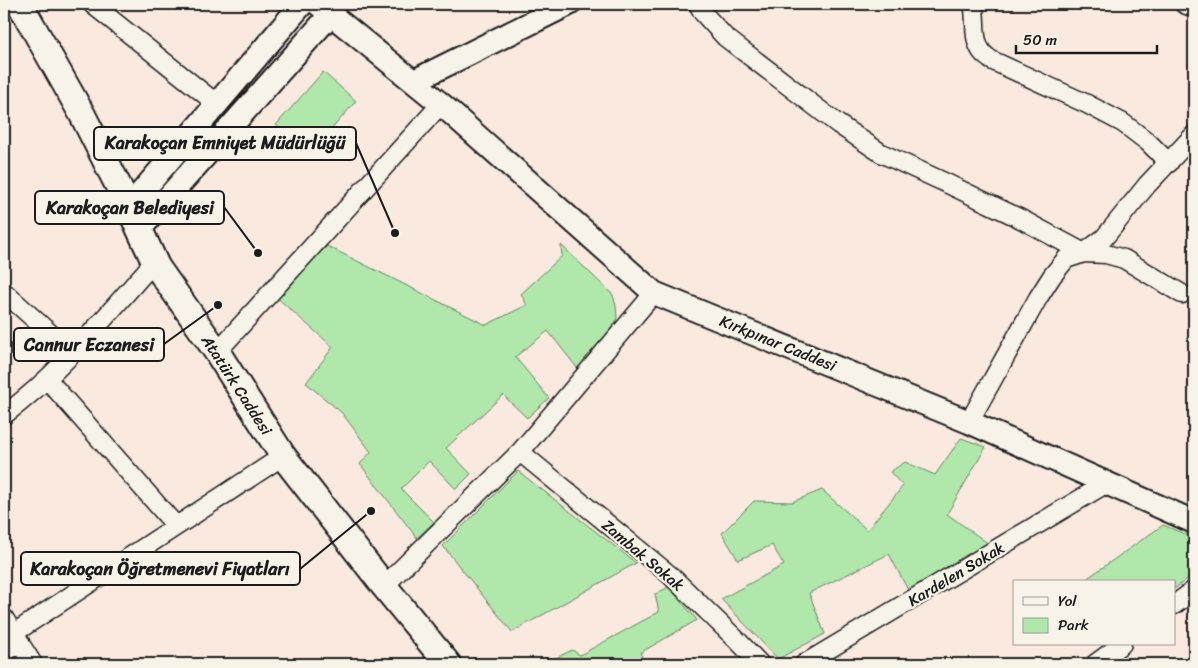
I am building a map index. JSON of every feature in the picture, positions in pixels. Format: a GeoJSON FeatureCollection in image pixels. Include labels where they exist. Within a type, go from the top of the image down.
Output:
{"type":"FeatureCollection","features":[{"type":"Feature","properties":{"kind":"main road","name":"Atatürk Caddesi"},"geometry":{"type":"LineString","coordinates":[[20,4],[82,114],[129,207],[156,267],[217,352],[283,456],[444,663]]}},
{"type":"Feature","properties":{"kind":"street"},"geometry":{"type":"LineString","coordinates":[[92,4],[216,104]]}},
{"type":"Feature","properties":{"kind":"street"},"geometry":{"type":"LineString","coordinates":[[129,207],[302,4]]}},
{"type":"Feature","properties":{"kind":"street"},"geometry":{"type":"LineString","coordinates":[[414,81],[569,4]]}},
{"type":"Feature","properties":{"kind":"street"},"geometry":{"type":"LineString","coordinates":[[698,4],[703,13],[725,37],[838,124],[881,153],[946,182],[1084,254]]}},
{"type":"Feature","properties":{"kind":"street"},"geometry":{"type":"LineString","coordinates":[[973,4],[977,40],[982,52],[991,60],[1087,104],[1123,123],[1148,142],[1169,162]]}},
{"type":"Feature","properties":{"kind":"street"},"geometry":{"type":"LineString","coordinates":[[1184,4],[1194,8]]}},
{"type":"Feature","properties":{"kind":"street"},"geometry":{"type":"LineString","coordinates":[[139,230],[325,9]]}},
{"type":"Feature","properties":{"kind":"street","name":"Kırkpınar Caddesi"},"geometry":{"type":"LineString","coordinates":[[325,9],[441,104],[654,292],[969,422],[1194,522]]}},
{"type":"Feature","properties":{"kind":"street"},"geometry":{"type":"LineString","coordinates":[[217,352],[441,104]]}},
{"type":"Feature","properties":{"kind":"street"},"geometry":{"type":"LineString","coordinates":[[1084,254],[1104,238],[1147,185],[1194,135]]}},
{"type":"Feature","properties":{"kind":"street"},"geometry":{"type":"LineString","coordinates":[[969,422],[1038,298],[1066,259],[1084,254],[1106,254],[1124,259],[1182,294]]}},
{"type":"Feature","properties":{"kind":"street"},"geometry":{"type":"LineString","coordinates":[[4,415],[56,371],[154,262]]}},
{"type":"Feature","properties":{"kind":"street"},"geometry":{"type":"LineString","coordinates":[[4,292],[72,354]]}},
{"type":"Feature","properties":{"kind":"street"},"geometry":{"type":"LineString","coordinates":[[384,586],[520,452],[654,292]]}},
{"type":"Feature","properties":{"kind":"street"},"geometry":{"type":"LineString","coordinates":[[47,378],[176,526]]}},
{"type":"Feature","properties":{"kind":"street","name":"Zambak Sokak"},"geometry":{"type":"LineString","coordinates":[[520,452],[670,576],[760,664]]}},
{"type":"Feature","properties":{"kind":"street"},"geometry":{"type":"LineString","coordinates":[[4,653],[17,638],[176,526],[283,456]]}},
{"type":"Feature","properties":{"kind":"street","name":"Kardelen Sokak"},"geometry":{"type":"LineString","coordinates":[[804,664],[1107,483]]}},
{"type":"Feature","properties":{"kind":"street"},"geometry":{"type":"LineString","coordinates":[[1176,604],[1194,590]]}},
{"type":"Feature","properties":{"kind":"street"},"geometry":{"type":"LineString","coordinates":[[4,618],[33,664]]}},
{"type":"Feature","properties":{"kind":"street"},"geometry":{"type":"LineString","coordinates":[[1095,664],[1119,646]]}},
{"type":"Feature","properties":{"kind":"green space"},"geometry":{"type":"Polygon","coordinates":[[[323,72],[356,101],[310,154],[276,125],[323,72]]]}},
{"type":"Feature","properties":{"kind":"green space"},"geometry":{"type":"Polygon","coordinates":[[[561,245],[613,295],[617,317],[615,326],[578,369],[548,331],[515,357],[549,398],[527,418],[503,395],[446,448],[471,474],[456,489],[429,461],[401,489],[434,522],[417,538],[360,464],[371,452],[342,413],[306,383],[333,347],[275,296],[327,246],[486,325],[527,305],[521,294],[562,256],[561,245]]]}},
{"type":"Feature","properties":{"kind":"green space"},"geometry":{"type":"Polygon","coordinates":[[[961,438],[986,447],[947,514],[989,544],[909,592],[889,554],[809,593],[825,634],[778,659],[721,599],[784,565],[772,545],[738,560],[722,533],[754,501],[792,502],[822,490],[867,530],[903,486],[890,472],[905,462],[935,475],[961,438]]]}},
{"type":"Feature","properties":{"kind":"green space"},"geometry":{"type":"Polygon","coordinates":[[[518,471],[636,563],[512,632],[443,546],[518,471]]]}},
{"type":"Feature","properties":{"kind":"green space"},"geometry":{"type":"Polygon","coordinates":[[[1163,525],[1194,538],[1194,574],[1176,588],[1176,580],[1085,580],[1163,525]]]}},
{"type":"Feature","properties":{"kind":"green space"},"geometry":{"type":"Polygon","coordinates":[[[669,587],[697,620],[640,653],[646,664],[552,664],[550,661],[572,650],[580,655],[659,612],[655,594],[669,587]]]}},
{"type":"Feature","properties":{"kind":"place","name":"Karakoçan Emniyet Müdürlüğü"},"geometry":{"type":"Point","coordinates":[395,233]}},
{"type":"Feature","properties":{"kind":"place","name":"Karakoçan Belediyesi"},"geometry":{"type":"Point","coordinates":[258,253]}},
{"type":"Feature","properties":{"kind":"place","name":"Cannur Eczanesi"},"geometry":{"type":"Point","coordinates":[218,305]}},
{"type":"Feature","properties":{"kind":"place","name":"Karakoçan Öğretmenevi Fiyatları"},"geometry":{"type":"Point","coordinates":[371,511]}}]}
